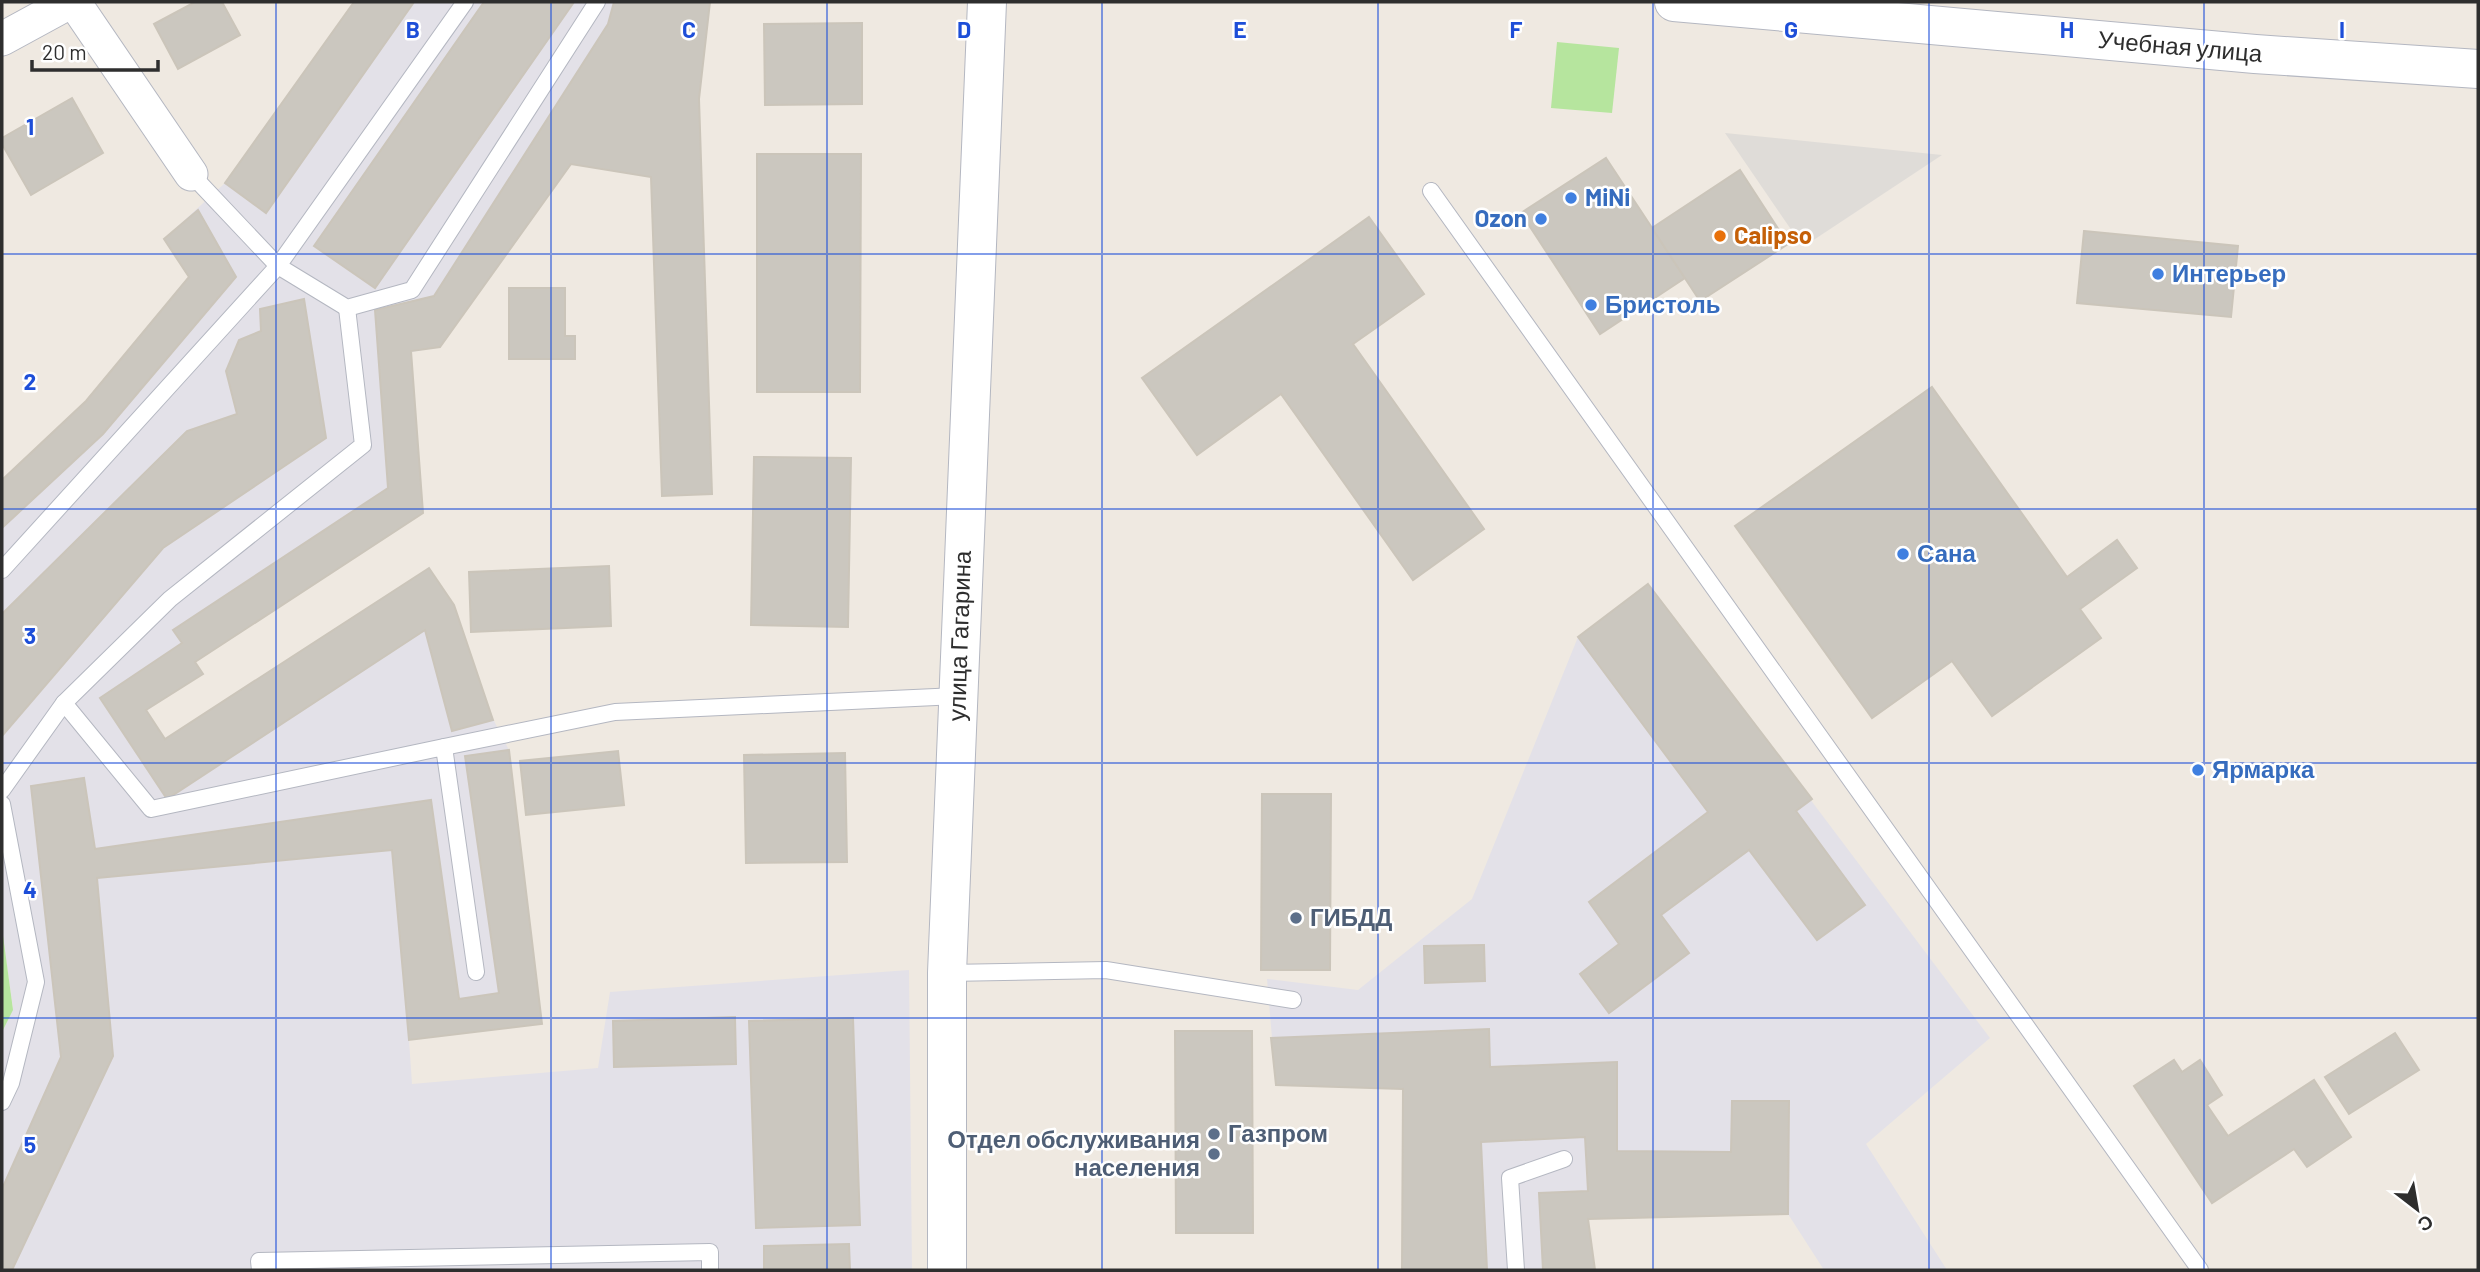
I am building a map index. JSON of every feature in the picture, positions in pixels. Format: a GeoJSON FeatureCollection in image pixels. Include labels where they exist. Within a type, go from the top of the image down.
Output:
{"type":"FeatureCollection","features":[{"type":"Feature","properties":{"kind":"street"},"geometry":{"type":"LineString","coordinates":[[2,39],[72,2],[191,174]]}},
{"type":"Feature","properties":{"kind":"street","name":"улица Гагарина"},"geometry":{"type":"LineString","coordinates":[[947,1270],[947,973],[987,2]]}},
{"type":"Feature","properties":{"kind":"street","name":"Учебная улица"},"geometry":{"type":"LineString","coordinates":[[1674,2],[2255,54],[2478,69]]}},
{"type":"Feature","properties":{"kind":"lane"},"geometry":{"type":"LineString","coordinates":[[2,570],[278,266],[465,2]]}},
{"type":"Feature","properties":{"kind":"lane"},"geometry":{"type":"LineString","coordinates":[[191,174],[278,266],[347,307],[412,290],[597,2]]}},
{"type":"Feature","properties":{"kind":"lane"},"geometry":{"type":"LineString","coordinates":[[1431,191],[2200,1270]]}},
{"type":"Feature","properties":{"kind":"lane"},"geometry":{"type":"LineString","coordinates":[[2,790],[64,703],[170,599],[363,445],[347,307]]}},
{"type":"Feature","properties":{"kind":"lane"},"geometry":{"type":"LineString","coordinates":[[64,703],[151,809],[615,712],[957,696]]}},
{"type":"Feature","properties":{"kind":"lane"},"geometry":{"type":"LineString","coordinates":[[444,747],[475,972]]}},
{"type":"Feature","properties":{"kind":"lane"},"geometry":{"type":"LineString","coordinates":[[2,804],[36,982],[11,1083],[2,1101]]}},
{"type":"Feature","properties":{"kind":"lane"},"geometry":{"type":"LineString","coordinates":[[947,973],[1105,970],[1293,1000]]}},
{"type":"Feature","properties":{"kind":"lane"},"geometry":{"type":"LineString","coordinates":[[1516,1270],[1510,1178],[1564,1159]]}},
{"type":"Feature","properties":{"kind":"lane"},"geometry":{"type":"LineString","coordinates":[[260,1270],[260,1261],[710,1252],[710,1270]]}},
{"type":"Feature","properties":{"kind":"shaded area"},"geometry":{"type":"Polygon","coordinates":[[[354,2],[710,2],[699,99],[712,494],[662,496],[651,177],[571,164],[440,347],[411,352],[423,513],[195,662],[203,674],[146,711],[165,739],[429,568],[454,605],[493,719],[509,750],[542,1024],[409,1040],[412,1084],[598,1068],[610,992],[909,970],[912,1270],[2,1270],[2,1032],[13,1009],[2,928],[2,480],[86,401],[189,277],[164,239],[225,183],[354,2]]]}},
{"type":"Feature","properties":{"kind":"shaded area"},"geometry":{"type":"Polygon","coordinates":[[[1725,133],[1942,155],[1803,247],[1725,133]]]}},
{"type":"Feature","properties":{"kind":"shaded area"},"geometry":{"type":"Polygon","coordinates":[[[1648,584],[1990,1038],[1866,1144],[1947,1270],[1824,1270],[1788,1214],[1588,1219],[1595,1270],[1402,1270],[1403,1089],[1276,1085],[1267,979],[1358,990],[1472,899],[1578,637],[1648,584]]]}},
{"type":"Feature","properties":{"kind":"green space"},"geometry":{"type":"Polygon","coordinates":[[[1557,42],[1619,48],[1612,113],[1551,108],[1557,42]]]}},
{"type":"Feature","properties":{"kind":"green space"},"geometry":{"type":"Polygon","coordinates":[[[2,928],[13,1010],[2,1032],[2,928]]]}},
{"type":"Feature","properties":{"kind":"building"},"geometry":{"type":"Polygon","coordinates":[[[195,2],[222,2],[240,35],[178,69],[154,24],[195,2]]]}},
{"type":"Feature","properties":{"kind":"building"},"geometry":{"type":"Polygon","coordinates":[[[354,2],[414,2],[266,213],[225,183],[354,2]]]}},
{"type":"Feature","properties":{"kind":"building"},"geometry":{"type":"Polygon","coordinates":[[[484,2],[574,2],[375,288],[314,246],[484,2]]]}},
{"type":"Feature","properties":{"kind":"building"},"geometry":{"type":"Polygon","coordinates":[[[614,2],[710,2],[699,99],[712,494],[662,496],[651,177],[571,164],[440,347],[411,351],[423,513],[195,662],[203,674],[146,710],[165,739],[429,568],[454,605],[493,720],[452,731],[425,630],[167,799],[100,698],[182,643],[173,630],[388,488],[375,310],[434,296],[608,24],[614,2]]]}},
{"type":"Feature","properties":{"kind":"building"},"geometry":{"type":"Polygon","coordinates":[[[862,23],[862,104],[765,105],[764,24],[862,23]]]}},
{"type":"Feature","properties":{"kind":"building"},"geometry":{"type":"Polygon","coordinates":[[[72,98],[103,153],[31,195],[2,144],[2,138],[72,98]]]}},
{"type":"Feature","properties":{"kind":"building"},"geometry":{"type":"Polygon","coordinates":[[[757,154],[861,154],[860,392],[757,392],[757,154]]]}},
{"type":"Feature","properties":{"kind":"building"},"geometry":{"type":"Polygon","coordinates":[[[1606,158],[1685,278],[1600,334],[1521,213],[1606,158]]]}},
{"type":"Feature","properties":{"kind":"building","name":"Calipso"},"geometry":{"type":"Polygon","coordinates":[[[1740,170],[1788,244],[1700,301],[1652,228],[1740,170]]]}},
{"type":"Feature","properties":{"kind":"building"},"geometry":{"type":"Polygon","coordinates":[[[198,210],[236,277],[103,434],[2,528],[2,480],[86,401],[189,277],[164,239],[198,210]]]}},
{"type":"Feature","properties":{"kind":"building"},"geometry":{"type":"Polygon","coordinates":[[[1369,217],[1424,294],[1353,344],[1484,529],[1413,580],[1281,394],[1197,455],[1142,378],[1369,217]]]}},
{"type":"Feature","properties":{"kind":"building","name":"Интерьер"},"geometry":{"type":"Polygon","coordinates":[[[2084,231],[2238,246],[2231,317],[2077,303],[2084,231]]]}},
{"type":"Feature","properties":{"kind":"building"},"geometry":{"type":"Polygon","coordinates":[[[509,288],[565,288],[565,336],[575,336],[575,359],[509,359],[509,288]]]}},
{"type":"Feature","properties":{"kind":"building"},"geometry":{"type":"Polygon","coordinates":[[[304,299],[326,438],[163,548],[2,736],[2,614],[187,431],[237,414],[226,371],[239,340],[261,331],[260,309],[304,299]]]}},
{"type":"Feature","properties":{"kind":"building","name":"Сана"},"geometry":{"type":"Polygon","coordinates":[[[1932,387],[2067,577],[2117,540],[2137,568],[2080,609],[2101,638],[1992,716],[1952,661],[1872,718],[1735,526],[1932,387]]]}},
{"type":"Feature","properties":{"kind":"building"},"geometry":{"type":"Polygon","coordinates":[[[754,457],[851,458],[848,627],[751,625],[754,457]]]}},
{"type":"Feature","properties":{"kind":"building"},"geometry":{"type":"Polygon","coordinates":[[[609,566],[611,626],[471,632],[469,572],[609,566]]]}},
{"type":"Feature","properties":{"kind":"building"},"geometry":{"type":"Polygon","coordinates":[[[1648,584],[1812,799],[1796,811],[1865,905],[1817,940],[1749,850],[1661,915],[1689,953],[1609,1013],[1580,974],[1619,944],[1589,902],[1708,812],[1578,637],[1648,584]]]}},
{"type":"Feature","properties":{"kind":"building"},"geometry":{"type":"Polygon","coordinates":[[[509,750],[542,1024],[409,1040],[392,850],[97,878],[113,1056],[12,1270],[2,1270],[2,1189],[61,1057],[31,786],[84,778],[95,849],[431,800],[459,999],[499,993],[465,756],[509,750]]]}},
{"type":"Feature","properties":{"kind":"building"},"geometry":{"type":"Polygon","coordinates":[[[618,751],[624,805],[526,815],[520,761],[618,751]]]}},
{"type":"Feature","properties":{"kind":"building"},"geometry":{"type":"Polygon","coordinates":[[[845,753],[847,862],[746,863],[744,755],[845,753]]]}},
{"type":"Feature","properties":{"kind":"building","name":"ГИБДД"},"geometry":{"type":"Polygon","coordinates":[[[1262,794],[1331,794],[1330,970],[1261,970],[1262,794]]]}},
{"type":"Feature","properties":{"kind":"building"},"geometry":{"type":"Polygon","coordinates":[[[1484,945],[1485,981],[1425,983],[1424,946],[1484,945]]]}},
{"type":"Feature","properties":{"kind":"building"},"geometry":{"type":"Polygon","coordinates":[[[735,1017],[736,1064],[614,1067],[613,1021],[735,1017]]]}},
{"type":"Feature","properties":{"kind":"building"},"geometry":{"type":"Polygon","coordinates":[[[853,1018],[860,1225],[756,1228],[749,1021],[853,1018]]]}},
{"type":"Feature","properties":{"kind":"building"},"geometry":{"type":"Polygon","coordinates":[[[1489,1029],[1490,1067],[1617,1062],[1617,1151],[1731,1152],[1732,1101],[1789,1101],[1788,1214],[1588,1219],[1595,1270],[1543,1270],[1539,1193],[1588,1191],[1585,1137],[1481,1142],[1487,1270],[1402,1270],[1403,1089],[1276,1085],[1271,1038],[1489,1029]]]}},
{"type":"Feature","properties":{"kind":"building","name":"Газпром"},"geometry":{"type":"Polygon","coordinates":[[[1175,1031],[1252,1031],[1253,1233],[1176,1233],[1175,1031]]]}},
{"type":"Feature","properties":{"kind":"building"},"geometry":{"type":"Polygon","coordinates":[[[2395,1033],[2419,1070],[2349,1114],[2325,1077],[2395,1033]]]}},
{"type":"Feature","properties":{"kind":"building"},"geometry":{"type":"Polygon","coordinates":[[[2174,1060],[2182,1072],[2200,1060],[2222,1095],[2207,1105],[2228,1136],[2314,1080],[2351,1137],[2307,1167],[2294,1149],[2212,1203],[2134,1086],[2174,1060]]]}},
{"type":"Feature","properties":{"kind":"building"},"geometry":{"type":"Polygon","coordinates":[[[849,1244],[850,1270],[764,1270],[764,1246],[849,1244]]]}},
{"type":"Feature","properties":{"kind":"place","name":"MiNi"},"geometry":{"type":"Point","coordinates":[1571,198]}},
{"type":"Feature","properties":{"kind":"place","name":"Ozon"},"geometry":{"type":"Point","coordinates":[1541,219]}},
{"type":"Feature","properties":{"kind":"place","name":"Calipso"},"geometry":{"type":"Point","coordinates":[1720,236]}},
{"type":"Feature","properties":{"kind":"place","name":"Интерьер"},"geometry":{"type":"Point","coordinates":[2158,274]}},
{"type":"Feature","properties":{"kind":"place","name":"Бристоль"},"geometry":{"type":"Point","coordinates":[1591,305]}},
{"type":"Feature","properties":{"kind":"place","name":"Сана"},"geometry":{"type":"Point","coordinates":[1903,554]}},
{"type":"Feature","properties":{"kind":"place","name":"Ярмарка"},"geometry":{"type":"Point","coordinates":[2198,770]}},
{"type":"Feature","properties":{"kind":"place","name":"ГИБДД"},"geometry":{"type":"Point","coordinates":[1296,918]}},
{"type":"Feature","properties":{"kind":"place","name":"Газпром"},"geometry":{"type":"Point","coordinates":[1214,1134]}},
{"type":"Feature","properties":{"kind":"place","name":"Отдел обслуживания населения"},"geometry":{"type":"Point","coordinates":[1214,1154]}}]}
